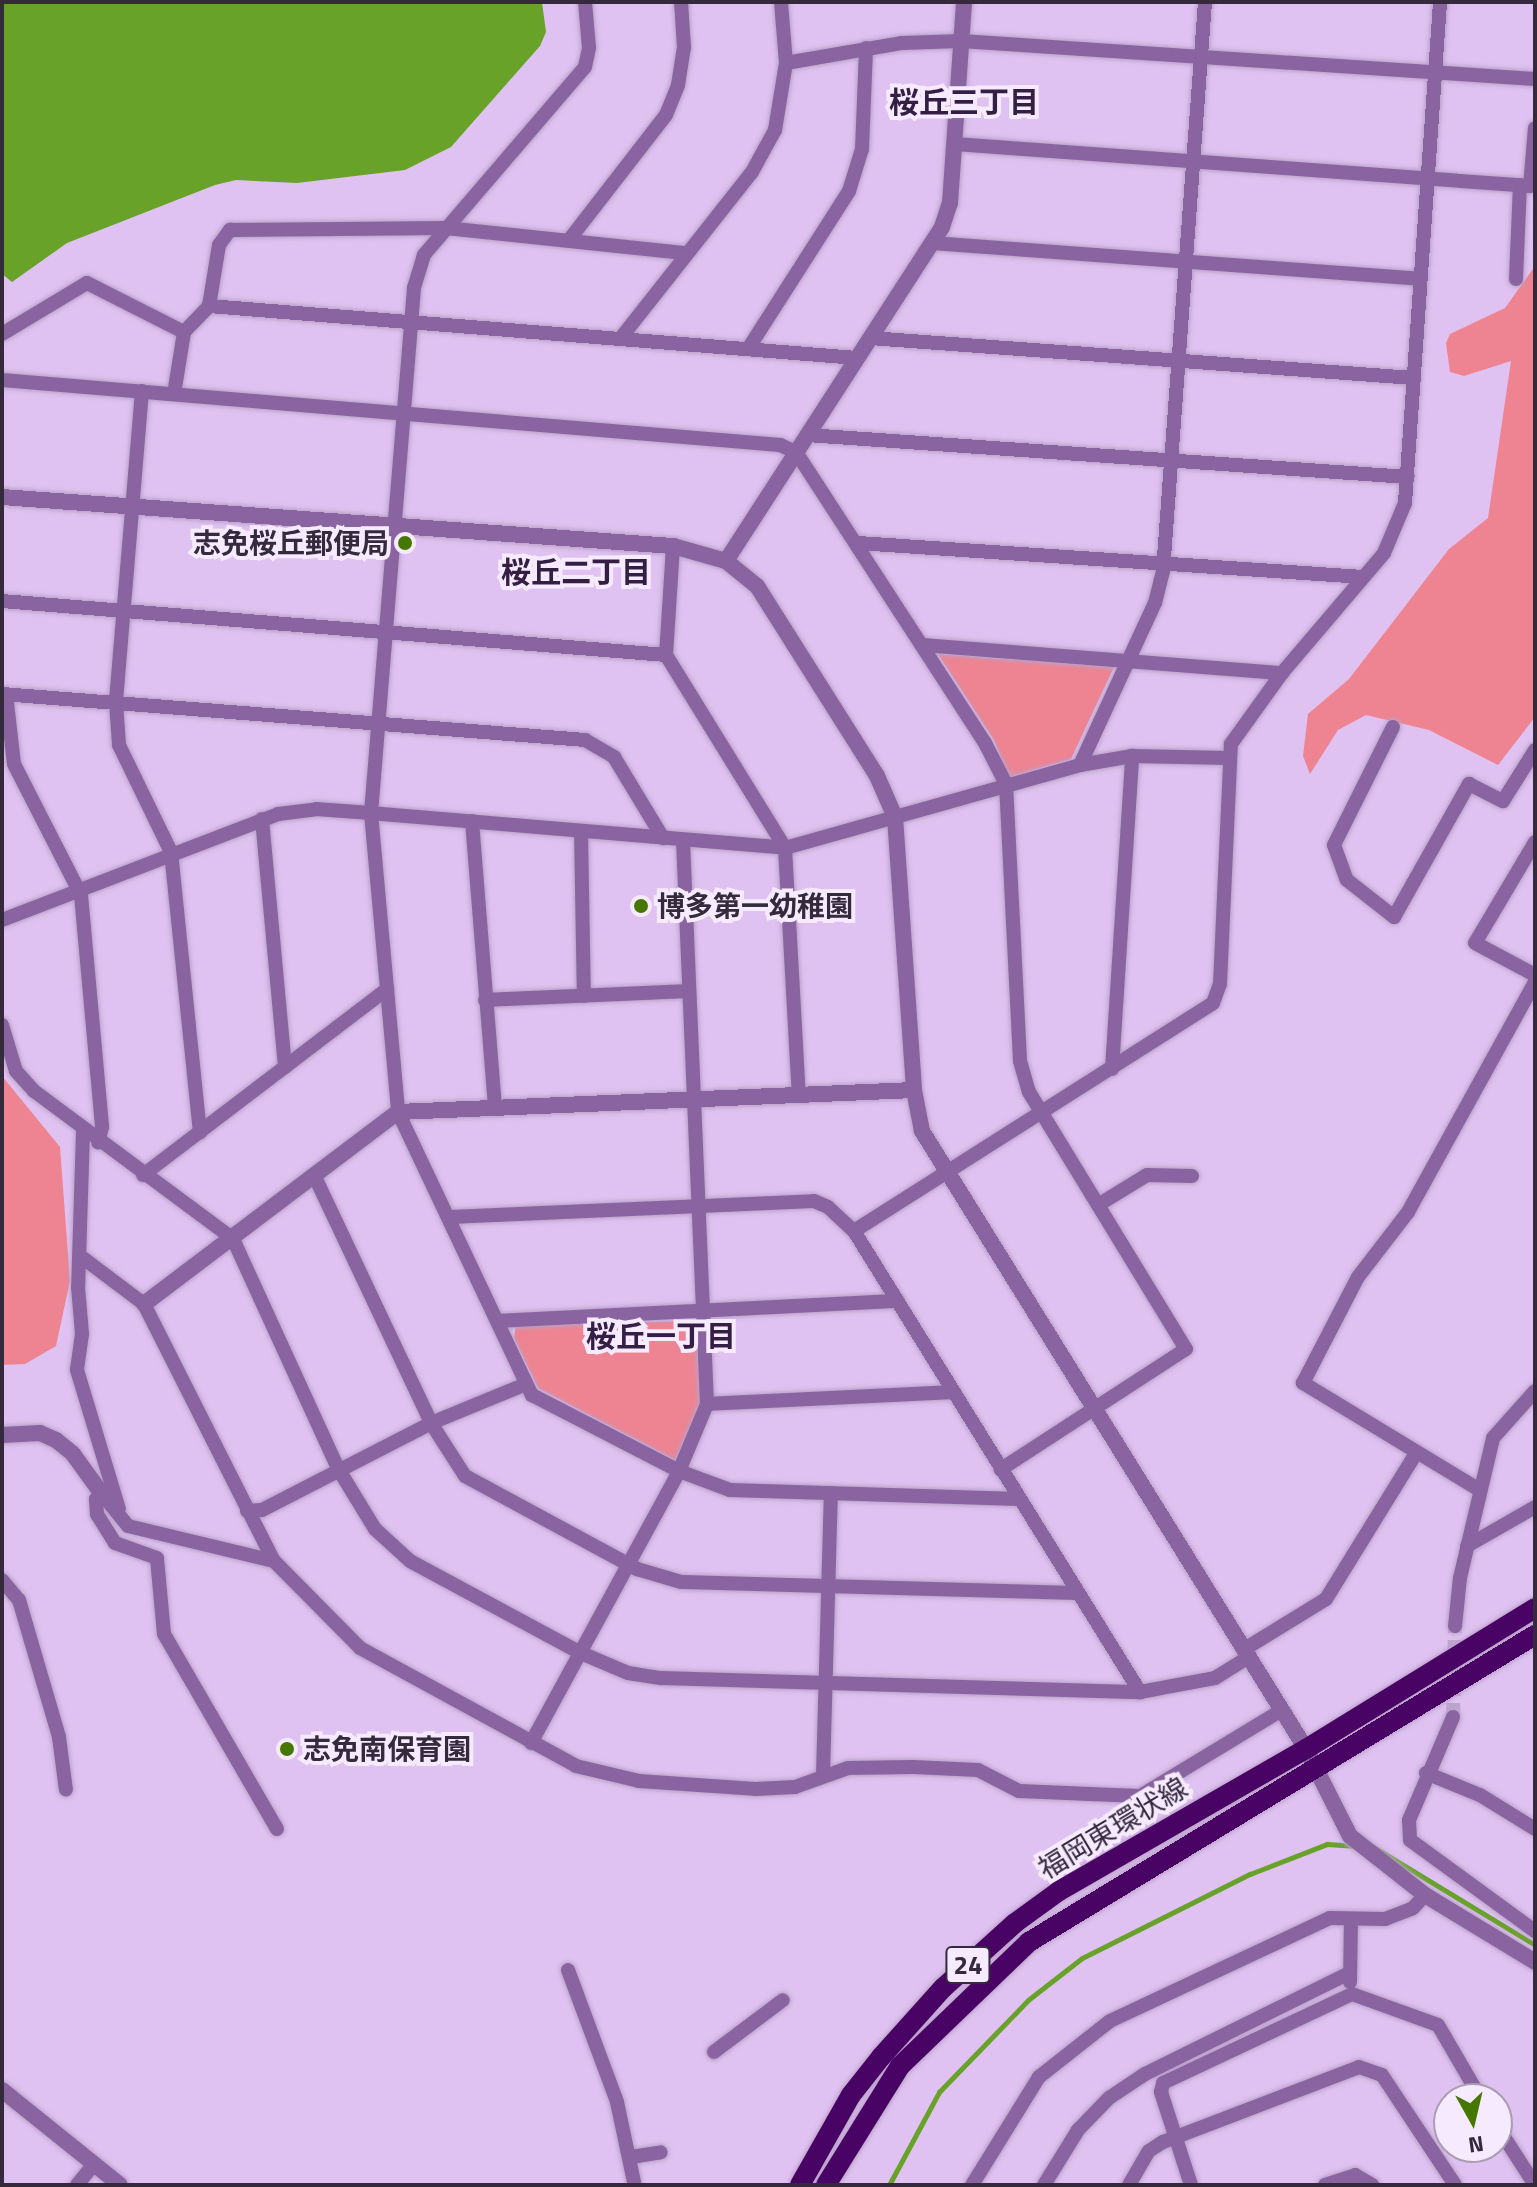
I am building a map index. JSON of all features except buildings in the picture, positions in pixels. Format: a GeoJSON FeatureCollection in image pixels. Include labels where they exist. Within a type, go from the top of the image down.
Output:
{"type":"FeatureCollection","features":[{"type":"Feature","properties":{"kind":"main road","name":"福岡東環状線"},"geometry":{"type":"LineString","coordinates":[[800,2185],[851,2095],[881,2057],[1005,1931],[1059,1891],[1306,1749],[1535,1608]]}},
{"type":"Feature","properties":{"kind":"main road","name":"福岡東環状線"},"geometry":{"type":"LineString","coordinates":[[826,2185],[900,2066],[1029,1942],[1140,1871],[1317,1770],[1535,1635]]}},
{"type":"Feature","properties":{"kind":"street"},"geometry":{"type":"LineString","coordinates":[[585,2],[589,48],[585,67],[424,255],[414,288],[371,813],[398,1112],[532,1395],[679,1471],[730,1490],[1020,1499]]}},
{"type":"Feature","properties":{"kind":"street"},"geometry":{"type":"LineString","coordinates":[[569,240],[666,115],[678,85],[684,47],[681,2]]}},
{"type":"Feature","properties":{"kind":"street"},"geometry":{"type":"LineString","coordinates":[[620,339],[684,253],[752,172],[775,130],[786,63],[781,2]]}},
{"type":"Feature","properties":{"kind":"street"},"geometry":{"type":"LineString","coordinates":[[726,561],[932,243],[950,203],[964,2]]}},
{"type":"Feature","properties":{"kind":"street"},"geometry":{"type":"LineString","coordinates":[[1080,765],[1155,603],[1164,563],[1205,2]]}},
{"type":"Feature","properties":{"kind":"street"},"geometry":{"type":"LineString","coordinates":[[854,1231],[1213,1003],[1220,984],[1229,758],[1241,726],[1394,535],[1408,477],[1440,2]]}},
{"type":"Feature","properties":{"kind":"street"},"geometry":{"type":"LineString","coordinates":[[786,63],[866,48],[961,41],[1535,79]]}},
{"type":"Feature","properties":{"kind":"street"},"geometry":{"type":"LineString","coordinates":[[748,349],[849,191],[862,149],[866,48]]}},
{"type":"Feature","properties":{"kind":"street"},"geometry":{"type":"LineString","coordinates":[[955,144],[1530,186],[1535,128]]}},
{"type":"Feature","properties":{"kind":"street"},"geometry":{"type":"LineString","coordinates":[[1516,279],[1520,185]]}},
{"type":"Feature","properties":{"kind":"street"},"geometry":{"type":"LineString","coordinates":[[174,394],[184,332],[209,306],[219,245],[230,230],[446,228],[684,253]]}},
{"type":"Feature","properties":{"kind":"street"},"geometry":{"type":"LineString","coordinates":[[932,243],[1420,279]]}},
{"type":"Feature","properties":{"kind":"street"},"geometry":{"type":"LineString","coordinates":[[2,334],[87,283],[184,332]]}},
{"type":"Feature","properties":{"kind":"street"},"geometry":{"type":"LineString","coordinates":[[209,306],[857,358]]}},
{"type":"Feature","properties":{"kind":"street"},"geometry":{"type":"LineString","coordinates":[[870,338],[1413,378]]}},
{"type":"Feature","properties":{"kind":"street"},"geometry":{"type":"LineString","coordinates":[[2,380],[780,445],[796,452],[923,645],[1006,784],[1020,1061],[1040,1113],[1186,1349],[1097,1410],[1001,1469]]}},
{"type":"Feature","properties":{"kind":"street"},"geometry":{"type":"LineString","coordinates":[[142,391],[116,702],[119,745],[171,852],[200,1133]]}},
{"type":"Feature","properties":{"kind":"street"},"geometry":{"type":"LineString","coordinates":[[807,435],[1408,477]]}},
{"type":"Feature","properties":{"kind":"street"},"geometry":{"type":"LineString","coordinates":[[2,497],[673,546],[726,561],[757,586],[877,776],[895,817],[914,1090],[922,1131],[1306,1749],[1334,1805],[1363,1851],[1425,1895],[1535,1962]]}},
{"type":"Feature","properties":{"kind":"street"},"geometry":{"type":"LineString","coordinates":[[858,543],[1363,577]]}},
{"type":"Feature","properties":{"kind":"street"},"geometry":{"type":"LineString","coordinates":[[673,546],[666,655],[785,848],[799,1095]]}},
{"type":"Feature","properties":{"kind":"street"},"geometry":{"type":"LineString","coordinates":[[2,601],[666,655]]}},
{"type":"Feature","properties":{"kind":"street"},"geometry":{"type":"LineString","coordinates":[[923,645],[1282,673]]}},
{"type":"Feature","properties":{"kind":"street"},"geometry":{"type":"LineString","coordinates":[[98,1143],[102,1127],[79,889],[14,764],[4,694],[585,740],[614,757],[663,838]]}},
{"type":"Feature","properties":{"kind":"street"},"geometry":{"type":"LineString","coordinates":[[1393,727],[1334,845],[1347,880],[1394,917],[1469,784],[1503,801],[1535,750]]}},
{"type":"Feature","properties":{"kind":"street"},"geometry":{"type":"LineString","coordinates":[[2,920],[262,819],[316,809],[785,848],[1080,765],[1132,756],[1229,758]]}},
{"type":"Feature","properties":{"kind":"street"},"geometry":{"type":"LineString","coordinates":[[1112,1069],[1132,756]]}},
{"type":"Feature","properties":{"kind":"street"},"geometry":{"type":"LineString","coordinates":[[262,819],[285,1067]]}},
{"type":"Feature","properties":{"kind":"street"},"geometry":{"type":"LineString","coordinates":[[472,821],[495,1106]]}},
{"type":"Feature","properties":{"kind":"street"},"geometry":{"type":"LineString","coordinates":[[581,831],[584,996]]}},
{"type":"Feature","properties":{"kind":"street"},"geometry":{"type":"LineString","coordinates":[[531,1743],[679,1471],[707,1404],[683,840]]}},
{"type":"Feature","properties":{"kind":"street"},"geometry":{"type":"LineString","coordinates":[[1535,842],[1475,943],[1535,975]]}},
{"type":"Feature","properties":{"kind":"street"},"geometry":{"type":"LineString","coordinates":[[1478,1489],[1415,1455],[1303,1383],[1358,1277],[1408,1212],[1535,982]]}},
{"type":"Feature","properties":{"kind":"street"},"geometry":{"type":"LineString","coordinates":[[143,1175],[387,989]]}},
{"type":"Feature","properties":{"kind":"street"},"geometry":{"type":"LineString","coordinates":[[485,1000],[688,991]]}},
{"type":"Feature","properties":{"kind":"street"},"geometry":{"type":"LineString","coordinates":[[2,1025],[16,1071],[83,1132],[233,1239],[339,1470],[375,1529],[410,1561],[581,1653],[628,1673],[661,1678],[1140,1692],[1215,1678],[1245,1653],[1326,1599],[1415,1455]]}},
{"type":"Feature","properties":{"kind":"street"},"geometry":{"type":"LineString","coordinates":[[144,1304],[398,1112],[914,1090]]}},
{"type":"Feature","properties":{"kind":"street"},"geometry":{"type":"LineString","coordinates":[[83,1132],[83,1258],[77,1370],[121,1516]]}},
{"type":"Feature","properties":{"kind":"street"},"geometry":{"type":"LineString","coordinates":[[314,1175],[431,1423],[465,1476],[627,1564],[681,1582],[1078,1593]]}},
{"type":"Feature","properties":{"kind":"street"},"geometry":{"type":"LineString","coordinates":[[1098,1205],[1147,1175],[1192,1176]]}},
{"type":"Feature","properties":{"kind":"street"},"geometry":{"type":"LineString","coordinates":[[450,1217],[814,1201],[828,1207],[854,1231],[1140,1692]]}},
{"type":"Feature","properties":{"kind":"street"},"geometry":{"type":"LineString","coordinates":[[83,1258],[144,1304],[274,1561],[360,1648],[576,1766],[639,1781],[755,1789],[795,1787],[823,1775],[867,1767],[978,1770],[1019,1791],[1140,1796],[1282,1710]]}},
{"type":"Feature","properties":{"kind":"street"},"geometry":{"type":"LineString","coordinates":[[498,1321],[897,1301]]}},
{"type":"Feature","properties":{"kind":"street"},"geometry":{"type":"LineString","coordinates":[[247,1511],[262,1510],[431,1423],[526,1384]]}},
{"type":"Feature","properties":{"kind":"street"},"geometry":{"type":"LineString","coordinates":[[1455,1626],[1478,1489],[1493,1438],[1535,1391]]}},
{"type":"Feature","properties":{"kind":"street"},"geometry":{"type":"LineString","coordinates":[[707,1404],[953,1392]]}},
{"type":"Feature","properties":{"kind":"street"},"geometry":{"type":"LineString","coordinates":[[2,1435],[40,1433],[56,1440],[73,1454],[128,1526],[274,1561]]}},
{"type":"Feature","properties":{"kind":"street"},"geometry":{"type":"LineString","coordinates":[[823,1775],[831,1493]]}},
{"type":"Feature","properties":{"kind":"street"},"geometry":{"type":"LineString","coordinates":[[102,1494],[96,1499],[97,1514],[115,1543],[160,1564],[164,1634],[277,1829]]}},
{"type":"Feature","properties":{"kind":"street"},"geometry":{"type":"LineString","coordinates":[[1467,1546],[1535,1507]]}},
{"type":"Feature","properties":{"kind":"street"},"geometry":{"type":"LineString","coordinates":[[2,1580],[19,1600],[59,1737],[66,1790]]}},
{"type":"Feature","properties":{"kind":"street"},"geometry":{"type":"LineString","coordinates":[[1453,1717],[1426,1773],[1409,1820],[1410,1840],[1535,1931]]}},
{"type":"Feature","properties":{"kind":"street"},"geometry":{"type":"LineString","coordinates":[[1426,1773],[1480,1795],[1535,1829]]}},
{"type":"Feature","properties":{"kind":"street"},"geometry":{"type":"LineString","coordinates":[[972,2185],[1039,2077],[1110,2021],[1330,1918],[1385,1919],[1413,1908],[1425,1895]]}},
{"type":"Feature","properties":{"kind":"street"},"geometry":{"type":"LineString","coordinates":[[1351,1919],[1349,1973],[1352,1994]]}},
{"type":"Feature","properties":{"kind":"street"},"geometry":{"type":"LineString","coordinates":[[568,1970],[617,2102],[634,2182]]}},
{"type":"Feature","properties":{"kind":"street"},"geometry":{"type":"LineString","coordinates":[[1044,2185],[1078,2130],[1109,2098],[1145,2074],[1349,1973]]}},
{"type":"Feature","properties":{"kind":"street"},"geometry":{"type":"LineString","coordinates":[[1191,2185],[1161,2092],[1163,2083],[1352,1994],[1438,2025],[1472,2083]]}},
{"type":"Feature","properties":{"kind":"street"},"geometry":{"type":"LineString","coordinates":[[714,2052],[783,2000]]}},
{"type":"Feature","properties":{"kind":"street"},"geometry":{"type":"LineString","coordinates":[[1129,2185],[1149,2151],[1176,2135],[1359,2067],[1382,2075],[1455,2185]]}},
{"type":"Feature","properties":{"kind":"street"},"geometry":{"type":"LineString","coordinates":[[2,2090],[120,2185]]}},
{"type":"Feature","properties":{"kind":"street"},"geometry":{"type":"LineString","coordinates":[[1513,2151],[1535,2185]]}},
{"type":"Feature","properties":{"kind":"street"},"geometry":{"type":"LineString","coordinates":[[631,2157],[661,2152]]}},
{"type":"Feature","properties":{"kind":"street"},"geometry":{"type":"LineString","coordinates":[[77,2185],[94,2164]]}},
{"type":"Feature","properties":{"kind":"street"},"geometry":{"type":"LineString","coordinates":[[1325,2185],[1355,2175],[1372,2185]]}},
{"type":"Feature","properties":{"kind":"shaded area"},"geometry":{"type":"Polygon","coordinates":[[[2,2],[542,2],[546,32],[540,46],[451,147],[405,170],[297,183],[236,180],[215,185],[67,243],[12,282],[2,274],[2,2]]]}},
{"type":"Feature","properties":{"kind":"shaded area"},"geometry":{"type":"Polygon","coordinates":[[[1535,266],[1535,717],[1498,765],[1429,730],[1366,715],[1338,730],[1310,774],[1303,756],[1308,714],[1349,679],[1449,549],[1488,518],[1511,361],[1464,376],[1450,372],[1446,343],[1450,334],[1505,308],[1535,266]]]}},
{"type":"Feature","properties":{"kind":"shaded area"},"geometry":{"type":"Polygon","coordinates":[[[938,654],[1114,667],[1071,759],[1009,777],[994,740],[938,654]]]}},
{"type":"Feature","properties":{"kind":"shaded area"},"geometry":{"type":"Polygon","coordinates":[[[2,1076],[60,1147],[70,1281],[56,1346],[25,1364],[2,1365],[2,1076]]]}},
{"type":"Feature","properties":{"kind":"shaded area"},"geometry":{"type":"Polygon","coordinates":[[[694,1321],[702,1403],[675,1460],[538,1388],[514,1338],[516,1325],[694,1321]]]}},
{"type":"Feature","properties":{"kind":"waterway"},"geometry":{"type":"LineString","coordinates":[[889,2185],[939,2092],[1028,2000],[1082,1958],[1250,1874],[1327,1844],[1353,1846]]}},
{"type":"Feature","properties":{"kind":"waterway"},"geometry":{"type":"LineString","coordinates":[[1375,1848],[1535,1945]]}},
{"type":"Feature","properties":{"kind":"tunnel"},"geometry":{"type":"LineString","coordinates":[[1453,1717],[1455,1626]]}},
{"type":"Feature","properties":{"kind":"place","name":"志免桜丘郵便局"},"geometry":{"type":"Point","coordinates":[405,543]}},
{"type":"Feature","properties":{"kind":"place","name":"博多第一幼稚園"},"geometry":{"type":"Point","coordinates":[641,906]}},
{"type":"Feature","properties":{"kind":"place","name":"志免南保育園"},"geometry":{"type":"Point","coordinates":[287,1749]}},
{"type":"Feature","properties":{"kind":"district","name":"桜丘三丁目"},"geometry":{"type":"Point","coordinates":[964,102]}},
{"type":"Feature","properties":{"kind":"district","name":"桜丘二丁目"},"geometry":{"type":"Point","coordinates":[576,572]}},
{"type":"Feature","properties":{"kind":"district","name":"桜丘一丁目"},"geometry":{"type":"Point","coordinates":[661,1336]}}]}
